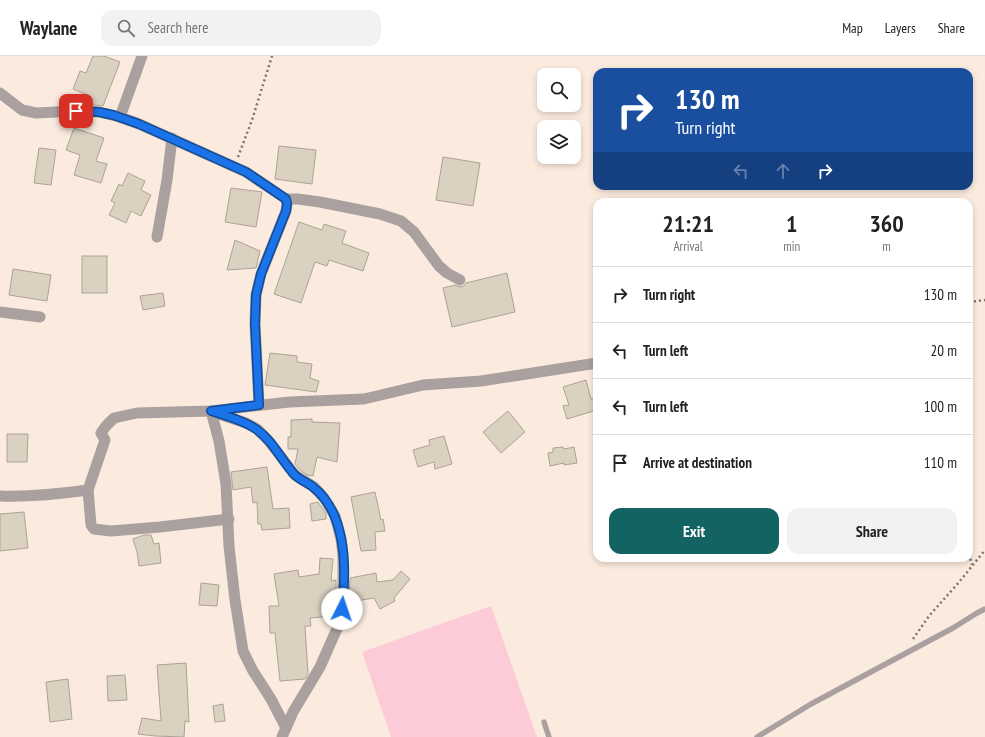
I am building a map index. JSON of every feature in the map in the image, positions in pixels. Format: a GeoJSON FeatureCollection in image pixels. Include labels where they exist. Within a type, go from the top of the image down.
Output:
{"type":"FeatureCollection","features":[{"type":"Feature","properties":{"kind":"street"},"geometry":{"type":"LineString","coordinates":[[120,117],[142,56]]}},
{"type":"Feature","properties":{"kind":"street"},"geometry":{"type":"LineString","coordinates":[[0,93],[22,110],[36,113],[76,111],[99,112],[120,117],[172,138],[246,172],[286,199],[320,202],[374,212],[401,221],[414,232],[439,266],[447,273],[460,280]]}},
{"type":"Feature","properties":{"kind":"street"},"geometry":{"type":"LineString","coordinates":[[157,237],[167,180],[172,138]]}},
{"type":"Feature","properties":{"kind":"street"},"geometry":{"type":"LineString","coordinates":[[259,405],[255,324],[256,295],[261,274],[286,211],[286,199]]}},
{"type":"Feature","properties":{"kind":"street"},"geometry":{"type":"LineString","coordinates":[[0,312],[40,317]]}},
{"type":"Feature","properties":{"kind":"street"},"geometry":{"type":"LineString","coordinates":[[229,519],[111,531],[94,529],[91,525],[88,490],[104,440],[101,433],[114,418],[137,413],[211,411],[259,405],[364,399],[423,385],[481,381],[593,364]]}},
{"type":"Feature","properties":{"kind":"street"},"geometry":{"type":"LineString","coordinates":[[211,411],[219,441],[226,484],[229,519],[229,546],[234,600],[243,651],[253,671],[272,699],[284,733]]}},
{"type":"Feature","properties":{"kind":"street"},"geometry":{"type":"LineString","coordinates":[[211,411],[246,423],[257,429],[268,440],[295,476],[314,487],[324,498],[335,516],[340,532],[343,554],[343,596],[339,624],[320,667],[296,706],[284,733]]}},
{"type":"Feature","properties":{"kind":"street"},"geometry":{"type":"LineString","coordinates":[[0,496],[69,493],[88,490]]}},
{"type":"Feature","properties":{"kind":"lane"},"geometry":{"type":"LineString","coordinates":[[757,737],[810,704],[953,628],[985,609]]}},
{"type":"Feature","properties":{"kind":"lane"},"geometry":{"type":"LineString","coordinates":[[544,722],[549,737]]}},
{"type":"Feature","properties":{"kind":"path"},"geometry":{"type":"LineString","coordinates":[[235,167],[252,120],[272,56]]}},
{"type":"Feature","properties":{"kind":"path"},"geometry":{"type":"LineString","coordinates":[[973,302],[985,300]]}},
{"type":"Feature","properties":{"kind":"path"},"geometry":{"type":"LineString","coordinates":[[908,652],[920,627],[985,550]]}},
{"type":"Feature","properties":{"kind":"shaded area"},"geometry":{"type":"Polygon","coordinates":[[[491,606],[537,737],[391,737],[362,652],[491,606]]]}},
{"type":"Feature","properties":{"kind":"building"},"geometry":{"type":"Polygon","coordinates":[[[93,56],[104,56],[120,62],[103,106],[87,104],[90,96],[73,89],[80,71],[86,73],[93,56]]]}},
{"type":"Feature","properties":{"kind":"building"},"geometry":{"type":"Polygon","coordinates":[[[74,128],[104,138],[96,161],[107,164],[101,183],[74,175],[80,155],[66,150],[74,128]]]}},
{"type":"Feature","properties":{"kind":"building"},"geometry":{"type":"Polygon","coordinates":[[[279,146],[316,150],[312,184],[275,179],[279,146]]]}},
{"type":"Feature","properties":{"kind":"building"},"geometry":{"type":"Polygon","coordinates":[[[39,148],[56,150],[51,185],[34,183],[39,148]]]}},
{"type":"Feature","properties":{"kind":"building"},"geometry":{"type":"Polygon","coordinates":[[[443,157],[480,163],[473,206],[436,200],[443,157]]]}},
{"type":"Feature","properties":{"kind":"building"},"geometry":{"type":"Polygon","coordinates":[[[128,173],[145,181],[141,190],[151,195],[141,216],[131,211],[126,223],[109,215],[115,203],[111,201],[119,184],[122,186],[128,173]]]}},
{"type":"Feature","properties":{"kind":"building"},"geometry":{"type":"Polygon","coordinates":[[[231,188],[262,192],[256,227],[225,222],[231,188]]]}},
{"type":"Feature","properties":{"kind":"building"},"geometry":{"type":"Polygon","coordinates":[[[299,222],[322,230],[324,224],[346,231],[342,243],[369,253],[363,271],[329,260],[327,266],[315,262],[301,303],[274,294],[299,222]]]}},
{"type":"Feature","properties":{"kind":"building"},"geometry":{"type":"Polygon","coordinates":[[[235,240],[260,251],[256,268],[227,270],[235,240]]]}},
{"type":"Feature","properties":{"kind":"building"},"geometry":{"type":"Polygon","coordinates":[[[82,256],[107,256],[107,293],[82,293],[82,256]]]}},
{"type":"Feature","properties":{"kind":"building"},"geometry":{"type":"Polygon","coordinates":[[[13,269],[51,275],[47,301],[9,295],[13,269]]]}},
{"type":"Feature","properties":{"kind":"building"},"geometry":{"type":"Polygon","coordinates":[[[507,273],[515,312],[452,327],[443,288],[455,285],[461,287],[466,283],[507,273]]]}},
{"type":"Feature","properties":{"kind":"building"},"geometry":{"type":"Polygon","coordinates":[[[163,293],[165,306],[143,310],[140,296],[163,293]]]}},
{"type":"Feature","properties":{"kind":"building"},"geometry":{"type":"Polygon","coordinates":[[[270,353],[297,356],[297,362],[312,364],[310,378],[319,381],[316,392],[265,385],[270,353]]]}},
{"type":"Feature","properties":{"kind":"building"},"geometry":{"type":"Polygon","coordinates":[[[586,380],[591,399],[593,399],[593,411],[567,419],[563,406],[569,405],[563,387],[586,380]]]}},
{"type":"Feature","properties":{"kind":"building"},"geometry":{"type":"Polygon","coordinates":[[[508,411],[525,432],[501,453],[483,432],[508,411]]]}},
{"type":"Feature","properties":{"kind":"building"},"geometry":{"type":"Polygon","coordinates":[[[312,419],[312,422],[340,423],[337,462],[317,457],[313,476],[307,475],[295,464],[298,449],[288,449],[288,437],[291,437],[291,420],[312,419]]]}},
{"type":"Feature","properties":{"kind":"building"},"geometry":{"type":"Polygon","coordinates":[[[7,434],[28,434],[27,462],[7,462],[7,434]]]}},
{"type":"Feature","properties":{"kind":"building"},"geometry":{"type":"Polygon","coordinates":[[[444,436],[452,464],[435,469],[434,462],[418,467],[413,450],[430,445],[429,440],[444,436]]]}},
{"type":"Feature","properties":{"kind":"building"},"geometry":{"type":"Polygon","coordinates":[[[563,447],[564,449],[574,447],[577,463],[564,465],[564,463],[550,466],[548,453],[553,452],[553,448],[563,447]]]}},
{"type":"Feature","properties":{"kind":"building"},"geometry":{"type":"Polygon","coordinates":[[[267,467],[273,509],[289,508],[290,528],[262,530],[261,524],[258,524],[257,502],[253,503],[251,487],[233,490],[231,472],[267,467]]]}},
{"type":"Feature","properties":{"kind":"building"},"geometry":{"type":"Polygon","coordinates":[[[375,492],[385,531],[375,532],[376,550],[361,551],[351,497],[375,492]]]}},
{"type":"Feature","properties":{"kind":"building"},"geometry":{"type":"Polygon","coordinates":[[[318,502],[326,514],[326,519],[312,521],[310,504],[318,502]]]}},
{"type":"Feature","properties":{"kind":"building"},"geometry":{"type":"Polygon","coordinates":[[[24,512],[28,548],[0,551],[0,514],[24,512]]]}},
{"type":"Feature","properties":{"kind":"building"},"geometry":{"type":"Polygon","coordinates":[[[144,535],[151,535],[154,544],[159,543],[161,563],[139,566],[133,539],[144,535]]]}},
{"type":"Feature","properties":{"kind":"building"},"geometry":{"type":"Polygon","coordinates":[[[320,558],[333,559],[331,581],[336,580],[336,596],[333,616],[310,618],[311,626],[305,626],[308,674],[305,679],[280,681],[275,633],[270,633],[269,606],[279,606],[274,574],[298,570],[299,577],[319,574],[320,558]]]}},
{"type":"Feature","properties":{"kind":"building"},"geometry":{"type":"Polygon","coordinates":[[[401,571],[410,579],[394,598],[395,601],[380,609],[374,598],[349,602],[350,578],[376,573],[377,582],[393,580],[401,571]]]}},
{"type":"Feature","properties":{"kind":"building"},"geometry":{"type":"Polygon","coordinates":[[[201,583],[219,585],[217,606],[199,605],[201,583]]]}},
{"type":"Feature","properties":{"kind":"building"},"geometry":{"type":"Polygon","coordinates":[[[186,663],[189,722],[185,721],[184,737],[138,734],[142,718],[161,721],[157,665],[186,663]]]}},
{"type":"Feature","properties":{"kind":"building"},"geometry":{"type":"Polygon","coordinates":[[[125,675],[127,700],[108,701],[107,676],[125,675]]]}},
{"type":"Feature","properties":{"kind":"building"},"geometry":{"type":"Polygon","coordinates":[[[68,679],[72,719],[50,722],[46,682],[68,679]]]}},
{"type":"Feature","properties":{"kind":"building"},"geometry":{"type":"Polygon","coordinates":[[[223,704],[225,721],[215,722],[213,706],[223,704]]]}},
{"type":"Feature","properties":{"kind":"route"},"geometry":{"type":"LineString","coordinates":[[76,111],[99,112],[120,117],[139,124],[246,172],[286,199],[286,211],[261,274],[256,295],[256,363],[259,405],[211,411],[246,423],[257,429],[268,440],[295,476],[314,487],[324,498],[335,516],[341,539],[343,554],[342,609]]}}]}
